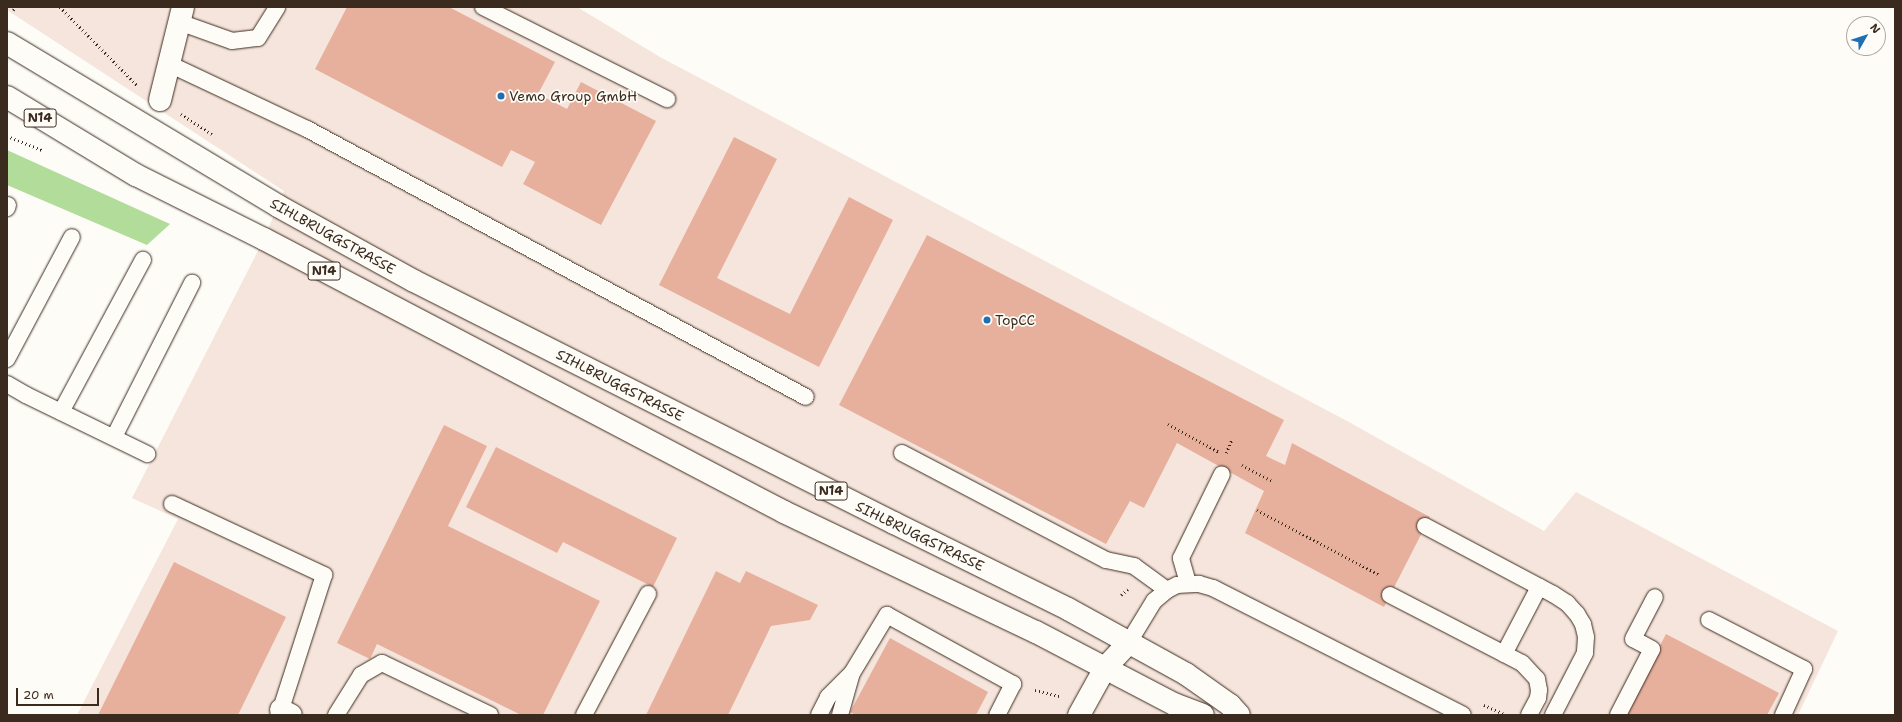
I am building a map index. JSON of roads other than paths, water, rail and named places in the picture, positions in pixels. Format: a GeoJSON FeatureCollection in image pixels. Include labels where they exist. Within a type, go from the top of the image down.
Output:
{"type":"FeatureCollection","features":[{"type":"Feature","properties":{"kind":"main road"},"geometry":{"type":"LineString","coordinates":[[160,100],[181,15]]}},
{"type":"Feature","properties":{"kind":"main road","name":"SIHLBRUGGSTRASSE"},"geometry":{"type":"LineString","coordinates":[[7,43],[278,206],[414,281],[894,523],[1061,605],[1186,674],[1230,705],[1239,715]]}},
{"type":"Feature","properties":{"kind":"main road","name":"N14"},"geometry":{"type":"LineString","coordinates":[[7,97],[136,175],[271,242],[784,512],[1023,625],[1174,704],[1203,715]]}},
{"type":"Feature","properties":{"kind":"main road"},"geometry":{"type":"LineString","coordinates":[[1079,715],[1105,668],[1128,642]]}},
{"type":"Feature","properties":{"kind":"lane"},"geometry":{"type":"LineString","coordinates":[[181,15],[232,42],[258,38],[277,7]]}},
{"type":"Feature","properties":{"kind":"lane"},"geometry":{"type":"LineString","coordinates":[[483,7],[667,98]]}},
{"type":"Feature","properties":{"kind":"lane"},"geometry":{"type":"LineString","coordinates":[[169,64],[307,129],[806,397]]}},
{"type":"Feature","properties":{"kind":"lane"},"geometry":{"type":"LineString","coordinates":[[7,359],[72,237]]}},
{"type":"Feature","properties":{"kind":"lane"},"geometry":{"type":"LineString","coordinates":[[61,412],[143,260]]}},
{"type":"Feature","properties":{"kind":"lane"},"geometry":{"type":"LineString","coordinates":[[114,438],[192,283]]}},
{"type":"Feature","properties":{"kind":"lane"},"geometry":{"type":"LineString","coordinates":[[7,384],[147,454]]}},
{"type":"Feature","properties":{"kind":"lane"},"geometry":{"type":"LineString","coordinates":[[902,453],[1106,560],[1134,566],[1167,590]]}},
{"type":"Feature","properties":{"kind":"lane"},"geometry":{"type":"LineString","coordinates":[[1188,583],[1181,558],[1222,474]]}},
{"type":"Feature","properties":{"kind":"lane"},"geometry":{"type":"LineString","coordinates":[[172,504],[324,575],[284,713]]}},
{"type":"Feature","properties":{"kind":"lane"},"geometry":{"type":"LineString","coordinates":[[1425,526],[1567,603],[1577,614],[1583,624],[1586,637],[1585,653],[1553,715]]}},
{"type":"Feature","properties":{"kind":"lane"},"geometry":{"type":"LineString","coordinates":[[1128,642],[1154,600],[1167,590],[1177,585],[1188,583],[1213,588],[1463,715]]}},
{"type":"Feature","properties":{"kind":"lane"},"geometry":{"type":"LineString","coordinates":[[1504,654],[1539,587]]}},
{"type":"Feature","properties":{"kind":"lane"},"geometry":{"type":"LineString","coordinates":[[584,715],[648,594]]}},
{"type":"Feature","properties":{"kind":"lane"},"geometry":{"type":"LineString","coordinates":[[1390,595],[1522,663],[1537,679],[1539,690],[1538,698],[1529,715]]}},
{"type":"Feature","properties":{"kind":"lane"},"geometry":{"type":"LineString","coordinates":[[1618,715],[1652,649],[1633,639],[1655,597]]}},
{"type":"Feature","properties":{"kind":"lane"},"geometry":{"type":"LineString","coordinates":[[819,715],[828,697],[852,673],[888,615],[1014,684],[997,715]]}},
{"type":"Feature","properties":{"kind":"lane"},"geometry":{"type":"LineString","coordinates":[[1709,620],[1804,669],[1783,715]]}},
{"type":"Feature","properties":{"kind":"lane"},"geometry":{"type":"LineString","coordinates":[[336,715],[361,675],[382,663],[490,715]]}},
{"type":"Feature","properties":{"kind":"lane"},"geometry":{"type":"LineString","coordinates":[[840,715],[852,673]]}},
{"type":"Feature","properties":{"kind":"place","name":"Vemo Group GmbH"},"geometry":{"type":"Point","coordinates":[501,96]}},
{"type":"Feature","properties":{"kind":"place","name":"TopCC"},"geometry":{"type":"Point","coordinates":[987,320]}}]}
